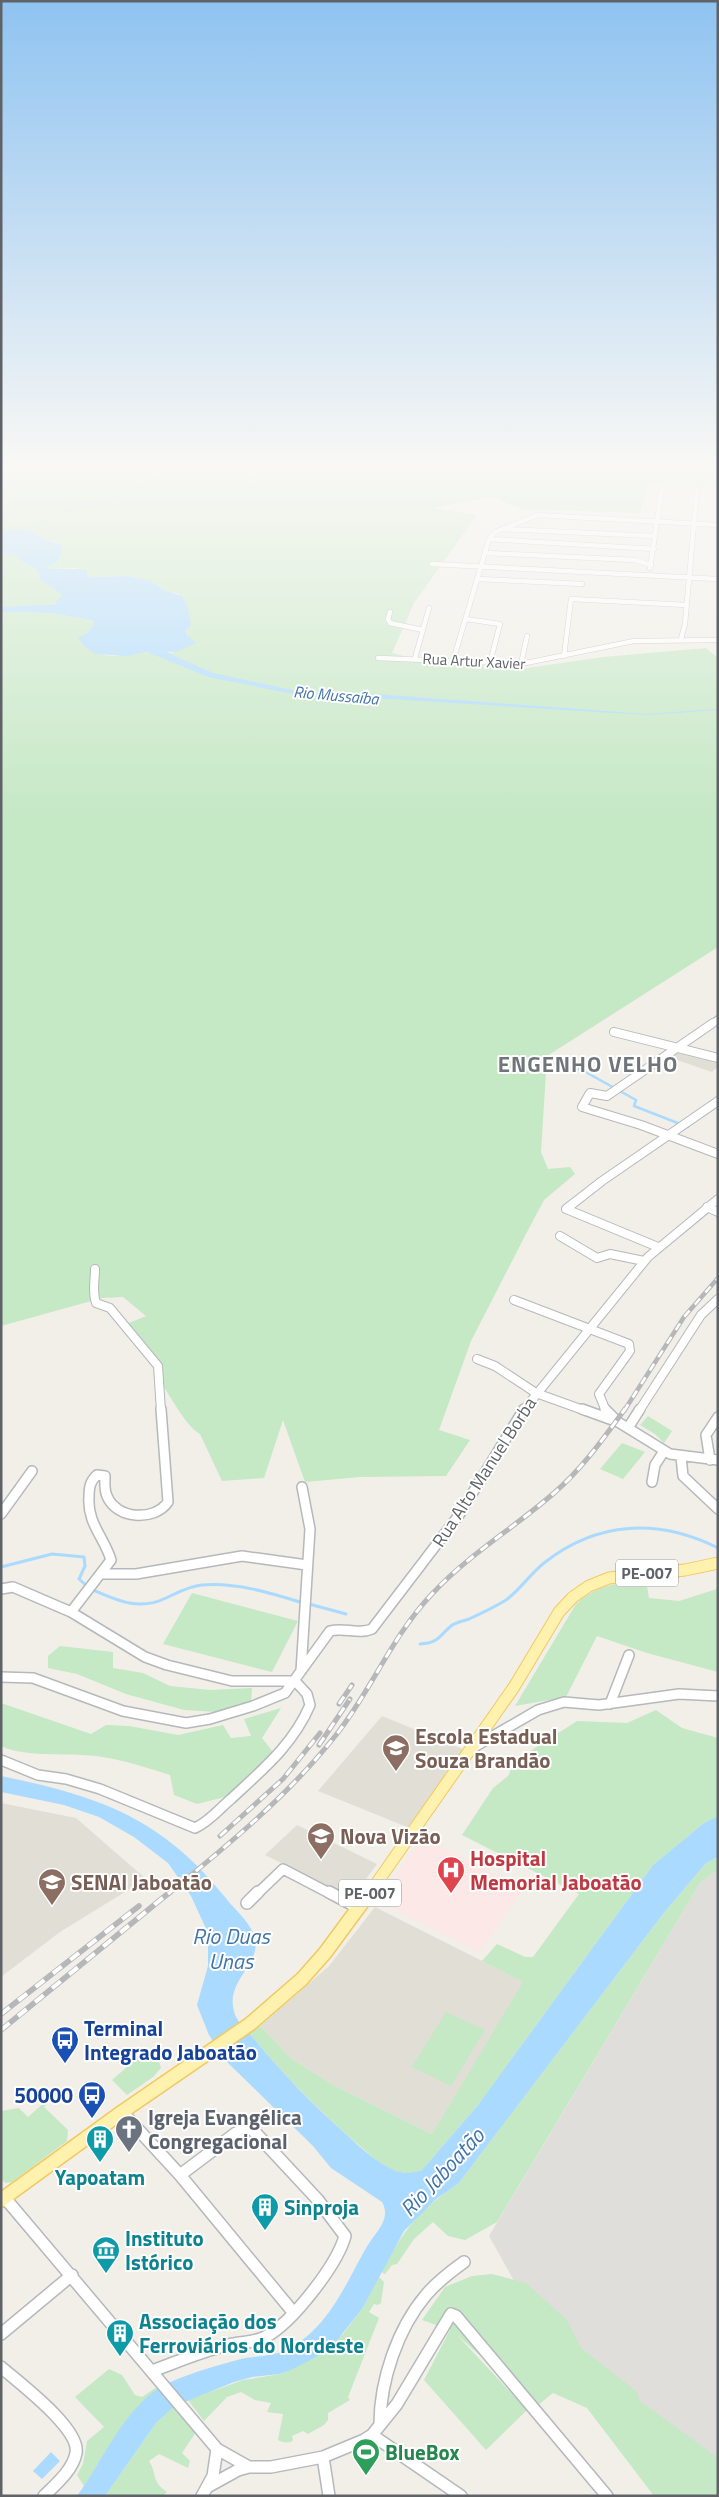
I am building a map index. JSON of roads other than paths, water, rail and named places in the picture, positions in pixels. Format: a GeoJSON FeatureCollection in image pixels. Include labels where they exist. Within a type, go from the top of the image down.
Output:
{"type":"FeatureCollection","features":[{"type":"Feature","properties":{"kind":"main road","name":"PE-007"},"geometry":{"type":"LineString","coordinates":[[2,2197],[250,2024],[312,1969],[359,1908],[472,1748],[514,1687],[559,1612],[578,1592],[609,1578],[686,1570],[718,1563]]}},
{"type":"Feature","properties":{"kind":"street"},"geometry":{"type":"LineString","coordinates":[[453,661],[477,584]]}},
{"type":"Feature","properties":{"kind":"street"},"geometry":{"type":"LineString","coordinates":[[572,584],[582,584]]}},
{"type":"Feature","properties":{"kind":"street"},"geometry":{"type":"LineString","coordinates":[[680,639],[685,624],[688,584]]}},
{"type":"Feature","properties":{"kind":"street"},"geometry":{"type":"LineString","coordinates":[[564,656],[571,599],[686,605]]}},
{"type":"Feature","properties":{"kind":"street"},"geometry":{"type":"LineString","coordinates":[[415,658],[429,608]]}},
{"type":"Feature","properties":{"kind":"street"},"geometry":{"type":"LineString","coordinates":[[390,612],[388,620],[390,624],[423,630]]}},
{"type":"Feature","properties":{"kind":"street"},"geometry":{"type":"LineString","coordinates":[[466,619],[500,624],[490,663]]}},
{"type":"Feature","properties":{"kind":"street"},"geometry":{"type":"LineString","coordinates":[[521,664],[527,636]]}},
{"type":"Feature","properties":{"kind":"street","name":"Rua Artur Xavier"},"geometry":{"type":"LineString","coordinates":[[378,658],[415,658],[521,664],[634,641],[718,640]]}},
{"type":"Feature","properties":{"kind":"street"},"geometry":{"type":"LineString","coordinates":[[718,1019],[678,1049],[607,1096],[591,1093],[583,1108],[669,1135],[718,1154]]}},
{"type":"Feature","properties":{"kind":"street"},"geometry":{"type":"LineString","coordinates":[[614,1032],[718,1058]]}},
{"type":"Feature","properties":{"kind":"street"},"geometry":{"type":"LineString","coordinates":[[658,1247],[620,1233],[566,1209],[718,1101]]}},
{"type":"Feature","properties":{"kind":"street","name":"Rua Alto Manuel Borba"},"geometry":{"type":"LineString","coordinates":[[301,1672],[330,1632],[340,1628],[367,1632],[372,1629],[459,1515],[509,1431],[545,1381],[644,1261],[658,1247],[718,1198]]}},
{"type":"Feature","properties":{"kind":"street"},"geometry":{"type":"LineString","coordinates":[[707,1207],[718,1212]]}},
{"type":"Feature","properties":{"kind":"street"},"geometry":{"type":"LineString","coordinates":[[560,1236],[598,1258],[614,1254],[644,1261]]}},
{"type":"Feature","properties":{"kind":"street"},"geometry":{"type":"LineString","coordinates":[[71,1612],[111,1560],[105,1542],[92,1527],[88,1516],[89,1490],[93,1478],[97,1475],[105,1476],[105,1493],[110,1503],[120,1511],[131,1516],[143,1516],[166,1506],[168,1502],[158,1366],[110,1308],[96,1303],[92,1292],[95,1283],[95,1269]]}},
{"type":"Feature","properties":{"kind":"street"},"geometry":{"type":"LineString","coordinates":[[628,1428],[701,1315],[718,1299]]}},
{"type":"Feature","properties":{"kind":"street"},"geometry":{"type":"LineString","coordinates":[[514,1300],[587,1329],[622,1340],[631,1346],[630,1351],[599,1394],[599,1402],[604,1410],[618,1422],[664,1451],[681,1457],[714,1460],[706,1434],[718,1417]]}},
{"type":"Feature","properties":{"kind":"street"},"geometry":{"type":"LineString","coordinates":[[477,1359],[495,1366],[536,1393],[618,1422]]}},
{"type":"Feature","properties":{"kind":"street"},"geometry":{"type":"LineString","coordinates":[[652,1482],[655,1465],[664,1451]]}},
{"type":"Feature","properties":{"kind":"street"},"geometry":{"type":"LineString","coordinates":[[681,1457],[683,1476],[718,1509]]}},
{"type":"Feature","properties":{"kind":"street"},"geometry":{"type":"LineString","coordinates":[[1,1514],[32,1471]]}},
{"type":"Feature","properties":{"kind":"street"},"geometry":{"type":"LineString","coordinates":[[1,1677],[33,1678],[123,1711],[186,1723],[210,1719],[268,1701],[285,1693],[301,1672],[310,1530],[302,1487]]}},
{"type":"Feature","properties":{"kind":"street"},"geometry":{"type":"LineString","coordinates":[[101,1574],[136,1574],[242,1556],[307,1565]]}},
{"type":"Feature","properties":{"kind":"street"},"geometry":{"type":"LineString","coordinates":[[1,1582],[71,1612],[145,1658],[232,1681],[295,1681],[307,1694],[310,1705],[295,1734],[277,1757],[197,1827],[100,1789],[66,1779],[38,1774],[1,1760]]}},
{"type":"Feature","properties":{"kind":"street"},"geometry":{"type":"LineString","coordinates":[[1,1589],[13,1587]]}},
{"type":"Feature","properties":{"kind":"street"},"geometry":{"type":"LineString","coordinates":[[610,1704],[629,1655]]}},
{"type":"Feature","properties":{"kind":"street"},"geometry":{"type":"LineString","coordinates":[[472,1748],[549,1705],[564,1702],[610,1704],[679,1694],[718,1696]]}},
{"type":"Feature","properties":{"kind":"street"},"geometry":{"type":"LineString","coordinates":[[247,1903],[283,1869],[359,1908]]}},
{"type":"Feature","properties":{"kind":"street"},"geometry":{"type":"LineString","coordinates":[[122,2112],[180,2175],[293,2312]]}},
{"type":"Feature","properties":{"kind":"street"},"geometry":{"type":"LineString","coordinates":[[156,2376],[199,2354],[230,2345],[258,2340],[281,2327],[309,2296],[340,2255],[345,2235],[339,2225],[301,2180],[251,2128],[236,2133],[180,2175]]}},
{"type":"Feature","properties":{"kind":"street"},"geometry":{"type":"LineString","coordinates":[[2,2197],[72,2275],[217,2449],[249,2467]]}},
{"type":"Feature","properties":{"kind":"street"},"geometry":{"type":"LineString","coordinates":[[380,2424],[380,2395],[402,2332],[411,2313],[444,2276],[464,2262]]}},
{"type":"Feature","properties":{"kind":"street"},"geometry":{"type":"LineString","coordinates":[[1,2334],[72,2275]]}},
{"type":"Feature","properties":{"kind":"street"},"geometry":{"type":"LineString","coordinates":[[205,2491],[238,2470],[249,2467],[271,2467],[323,2457],[351,2447],[372,2435],[407,2388],[439,2335],[448,2316],[454,2314],[607,2496]]}},
{"type":"Feature","properties":{"kind":"street"},"geometry":{"type":"LineString","coordinates":[[1,2367],[62,2422],[76,2441],[77,2449],[72,2464],[44,2496]]}},
{"type":"Feature","properties":{"kind":"street"},"geometry":{"type":"LineString","coordinates":[[372,2435],[461,2496]]}},
{"type":"Feature","properties":{"kind":"street"},"geometry":{"type":"LineString","coordinates":[[205,2491],[216,2466],[217,2449]]}},
{"type":"Feature","properties":{"kind":"street"},"geometry":{"type":"LineString","coordinates":[[323,2457],[329,2496]]}},
{"type":"Feature","properties":{"kind":"water","name":"Rio Mussaíba"},"geometry":{"type":"Polygon","coordinates":[[[46,584],[155,584],[164,590],[182,596],[187,605],[191,625],[186,630],[187,635],[196,643],[176,652],[166,652],[213,673],[311,694],[374,694],[646,714],[718,710],[647,715],[373,698],[308,697],[208,677],[147,652],[126,656],[96,654],[85,647],[78,638],[88,632],[94,624],[92,620],[50,613],[1,612],[1,607],[55,604],[62,594],[46,584]]]}},
{"type":"Feature","properties":{"kind":"water","name":"Rio Jaboatão"},"geometry":{"type":"Polygon","coordinates":[[[1,1776],[68,1792],[125,1814],[152,1829],[177,1847],[201,1870],[251,1928],[256,1944],[250,1963],[238,1982],[234,1993],[233,2004],[236,2017],[242,2026],[311,2101],[364,2150],[389,2168],[406,2173],[422,2170],[478,2105],[653,1865],[704,1823],[718,1816],[718,1857],[706,1863],[663,1914],[458,2184],[436,2199],[404,2231],[362,2309],[335,2343],[322,2354],[293,2369],[280,2374],[252,2377],[234,2382],[175,2406],[156,2423],[105,2496],[77,2496],[134,2410],[159,2388],[177,2379],[241,2359],[278,2353],[308,2335],[321,2323],[341,2294],[366,2248],[381,2226],[384,2220],[385,2208],[382,2202],[331,2168],[313,2146],[226,2061],[209,2035],[197,2005],[208,1966],[208,1933],[191,1896],[168,1863],[134,1837],[99,1817],[64,1805],[1,1792],[1,1776]]]}},
{"type":"Feature","properties":{"kind":"water"},"geometry":{"type":"Polygon","coordinates":[[[51,2452],[60,2461],[42,2479],[33,2471],[51,2452]]]}},
{"type":"Feature","properties":{"kind":"waterway"},"geometry":{"type":"LineString","coordinates":[[552,1064],[582,1070],[636,1100],[634,1106],[688,1127]]}},
{"type":"Feature","properties":{"kind":"waterway"},"geometry":{"type":"LineString","coordinates":[[420,1644],[435,1641],[453,1625],[474,1617],[506,1600],[544,1563],[564,1549],[585,1539],[628,1528],[651,1528],[695,1538],[718,1548]]}},
{"type":"Feature","properties":{"kind":"waterway"},"geometry":{"type":"LineString","coordinates":[[1,1567],[52,1554],[84,1557],[85,1566],[79,1579],[88,1587]]}},
{"type":"Feature","properties":{"kind":"waterway"},"geometry":{"type":"LineString","coordinates":[[93,1590],[120,1601],[147,1604],[197,1586],[227,1585],[266,1592],[303,1603]]}},
{"type":"Feature","properties":{"kind":"waterway"},"geometry":{"type":"LineString","coordinates":[[309,1604],[346,1614]]}},
{"type":"Feature","properties":{"kind":"railway"},"geometry":{"type":"LineString","coordinates":[[624,1411],[684,1317],[718,1278]]}},
{"type":"Feature","properties":{"kind":"railway"},"geometry":{"type":"LineString","coordinates":[[168,1894],[235,1838],[298,1779],[349,1718],[393,1645],[432,1594],[476,1554],[539,1506],[564,1484],[592,1453],[625,1409]]}},
{"type":"Feature","properties":{"kind":"railway"},"geometry":{"type":"LineString","coordinates":[[339,1704],[352,1685]]}},
{"type":"Feature","properties":{"kind":"railway"},"geometry":{"type":"LineString","coordinates":[[319,1745],[350,1699]]}},
{"type":"Feature","properties":{"kind":"railway"},"geometry":{"type":"LineString","coordinates":[[220,1836],[283,1779],[320,1733]]}},
{"type":"Feature","properties":{"kind":"railway"},"geometry":{"type":"LineString","coordinates":[[1,2030],[170,1892]]}},
{"type":"Feature","properties":{"kind":"railway"},"geometry":{"type":"LineString","coordinates":[[1,2014],[139,1906]]}},
{"type":"Feature","properties":{"kind":"place","name":"Escola Estadual Souza Brandão"},"geometry":{"type":"Point","coordinates":[396,1772]}},
{"type":"Feature","properties":{"kind":"place","name":"Nova Vizão"},"geometry":{"type":"Point","coordinates":[321,1860]}},
{"type":"Feature","properties":{"kind":"place","name":"Hospital Memorial Jaboatão"},"geometry":{"type":"Point","coordinates":[451,1894]}},
{"type":"Feature","properties":{"kind":"place","name":"SENAI Jaboatão"},"geometry":{"type":"Point","coordinates":[52,1906]}},
{"type":"Feature","properties":{"kind":"place","name":"Terminal Integrado Jaboatão"},"geometry":{"type":"Point","coordinates":[65,2064]}},
{"type":"Feature","properties":{"kind":"place","name":"50000"},"geometry":{"type":"Point","coordinates":[92,2119]}},
{"type":"Feature","properties":{"kind":"place","name":"Igreja Evangélica Congregacional"},"geometry":{"type":"Point","coordinates":[129,2153]}},
{"type":"Feature","properties":{"kind":"place","name":"Yapoatam"},"geometry":{"type":"Point","coordinates":[100,2163]}},
{"type":"Feature","properties":{"kind":"place","name":"Sinproja"},"geometry":{"type":"Point","coordinates":[265,2231]}},
{"type":"Feature","properties":{"kind":"place","name":"Instituto Istórico"},"geometry":{"type":"Point","coordinates":[106,2274]}},
{"type":"Feature","properties":{"kind":"place","name":"Associação dos Ferroviários do Nordeste"},"geometry":{"type":"Point","coordinates":[120,2357]}},
{"type":"Feature","properties":{"kind":"place","name":"BlueBox"},"geometry":{"type":"Point","coordinates":[366,2476]}},
{"type":"Feature","properties":{"kind":"district","name":"ENGENHO VELHO"},"geometry":{"type":"Point","coordinates":[588,1064]}},
{"type":"Feature","properties":{"kind":"water label","name":"Rio Duas Unas"},"geometry":{"type":"Point","coordinates":[231,1948]}}]}
